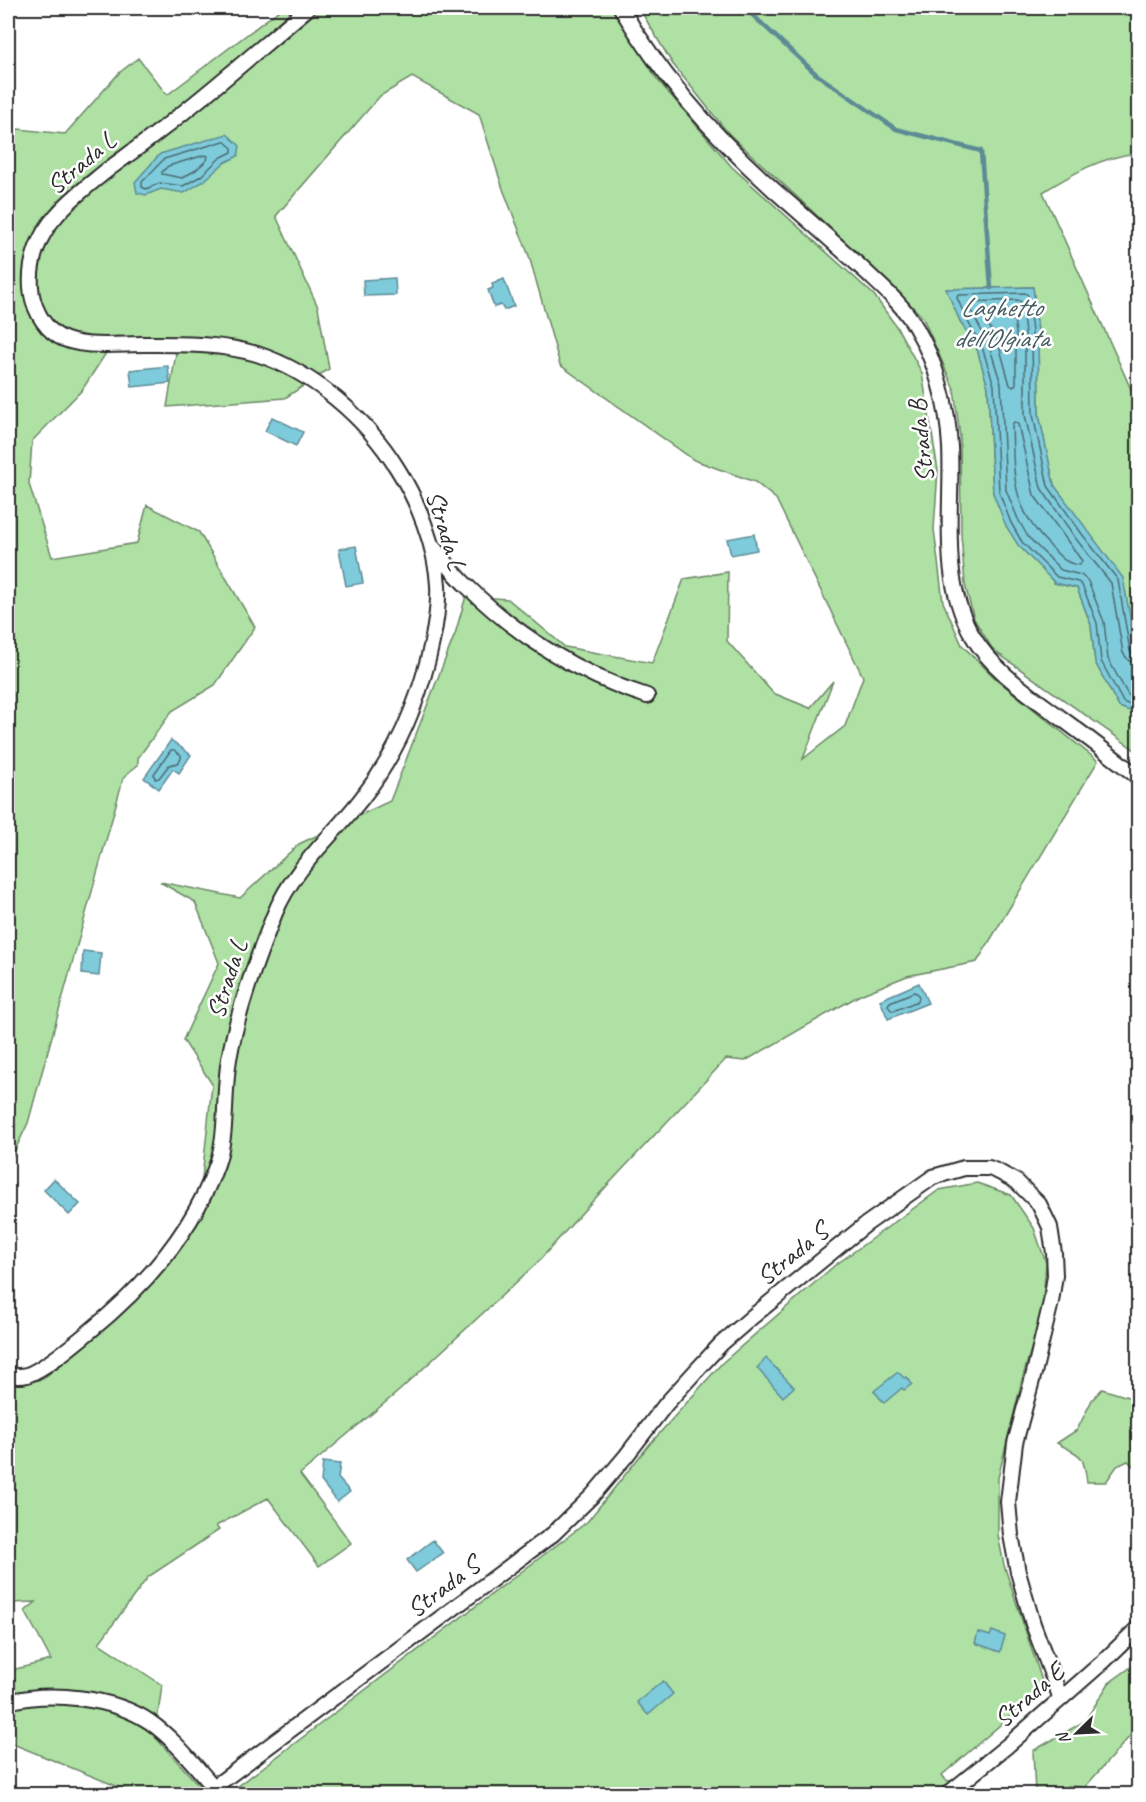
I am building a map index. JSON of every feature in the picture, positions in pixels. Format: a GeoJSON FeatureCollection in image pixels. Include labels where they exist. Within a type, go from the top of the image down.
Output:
{"type":"FeatureCollection","features":[{"type":"Feature","properties":{"kind":"street","name":"Strada L"},"geometry":{"type":"LineString","coordinates":[[8,1375],[28,1374],[84,1336],[147,1278],[173,1246],[204,1192],[217,1163],[221,1146],[227,1073],[243,1001],[252,971],[278,906],[295,875],[357,804],[378,776],[417,699],[430,652],[439,604],[438,580],[430,544],[405,482],[381,444],[334,398],[294,370],[267,357],[223,346],[99,344],[70,341],[60,337],[46,325],[37,311],[32,294],[31,274],[36,249],[46,229],[63,208],[87,186],[178,117],[308,8]]}},
{"type":"Feature","properties":{"kind":"street","name":"Strada B"},"geometry":{"type":"LineString","coordinates":[[621,8],[638,36],[684,98],[771,188],[895,300],[915,326],[931,360],[944,401],[950,447],[949,553],[956,596],[972,635],[983,652],[1015,682],[1136,774]]}},
{"type":"Feature","properties":{"kind":"street"},"geometry":{"type":"LineString","coordinates":[[430,544],[466,586],[513,626],[570,664],[620,688],[647,696]]}},
{"type":"Feature","properties":{"kind":"street","name":"Strada S"},"geometry":{"type":"LineString","coordinates":[[217,1791],[553,1534],[599,1488],[666,1404],[721,1344],[865,1226],[925,1181],[964,1167],[989,1168],[1017,1182],[1039,1204],[1048,1221],[1053,1241],[1055,1275],[1051,1302],[1015,1443],[1008,1502],[1018,1572],[1033,1624],[1061,1699]]}},
{"type":"Feature","properties":{"kind":"street","name":"Strada E"},"geometry":{"type":"LineString","coordinates":[[948,1794],[1061,1699],[1138,1628]]}},
{"type":"Feature","properties":{"kind":"street"},"geometry":{"type":"LineString","coordinates":[[8,1702],[54,1697],[86,1699],[121,1707],[137,1714],[165,1735],[217,1791]]}},
{"type":"Feature","properties":{"kind":"green space"},"geometry":{"type":"Polygon","coordinates":[[[282,8],[613,8],[657,79],[732,167],[874,295],[898,329],[922,373],[938,470],[934,529],[943,602],[962,645],[996,679],[1098,761],[977,962],[907,976],[860,995],[745,1061],[726,1059],[538,1262],[399,1391],[300,1474],[351,1543],[319,1566],[268,1498],[216,1526],[219,1530],[148,1577],[99,1643],[162,1685],[155,1737],[207,1794],[136,1794],[8,1742],[8,1671],[51,1660],[25,1611],[36,1602],[8,1603],[8,1386],[43,1379],[102,1327],[197,1225],[212,1084],[183,1040],[219,963],[195,902],[160,882],[240,898],[299,844],[390,801],[455,634],[466,596],[508,599],[565,647],[652,663],[684,579],[728,572],[727,641],[773,693],[810,708],[833,681],[803,759],[845,726],[863,677],[776,499],[755,482],[694,460],[560,365],[529,256],[503,189],[479,114],[412,77],[380,96],[276,216],[318,307],[329,369],[285,398],[167,407],[176,353],[117,336],[82,390],[32,441],[29,484],[52,557],[137,543],[147,505],[199,532],[255,627],[215,685],[172,711],[138,758],[138,765],[123,779],[28,1123],[8,1165],[8,140],[18,129],[65,134],[119,73],[138,58],[167,95],[282,8]]]}},
{"type":"Feature","properties":{"kind":"green space"},"geometry":{"type":"Polygon","coordinates":[[[639,8],[919,8],[934,10],[935,8],[1138,8],[1138,153],[1100,162],[1077,172],[1043,192],[1138,405],[1138,661],[1087,531],[1054,485],[1039,415],[1038,332],[1033,287],[947,289],[960,321],[977,349],[988,387],[993,493],[1054,583],[1077,588],[1091,625],[1095,662],[1119,707],[1138,714],[1138,752],[993,650],[974,619],[965,585],[961,534],[960,437],[954,389],[923,318],[896,289],[729,134],[672,63],[639,8]]]}},
{"type":"Feature","properties":{"kind":"green space"},"geometry":{"type":"Polygon","coordinates":[[[977,1183],[1011,1195],[1034,1228],[1046,1263],[1042,1312],[1022,1380],[998,1478],[998,1535],[1004,1565],[1044,1687],[942,1775],[946,1780],[980,1788],[983,1794],[236,1794],[233,1790],[587,1522],[649,1445],[722,1363],[834,1266],[939,1190],[977,1183]]]}},
{"type":"Feature","properties":{"kind":"green space"},"geometry":{"type":"Polygon","coordinates":[[[1102,1389],[1138,1400],[1138,1471],[1128,1461],[1117,1466],[1106,1482],[1087,1482],[1080,1456],[1057,1443],[1077,1430],[1092,1400],[1102,1389]]]}},
{"type":"Feature","properties":{"kind":"green space"},"geometry":{"type":"Polygon","coordinates":[[[1138,1662],[1138,1727],[1085,1787],[1068,1786],[1064,1794],[1035,1794],[1033,1751],[1085,1721],[1109,1683],[1138,1662]]]}},
{"type":"Feature","properties":{"kind":"water"},"geometry":{"type":"Polygon","coordinates":[[[227,134],[240,146],[238,156],[224,163],[204,181],[184,193],[161,189],[146,195],[137,193],[135,182],[160,154],[227,134]]]}},
{"type":"Feature","properties":{"kind":"water"},"geometry":{"type":"Polygon","coordinates":[[[395,278],[396,295],[364,296],[363,280],[395,278]]]}},
{"type":"Feature","properties":{"kind":"water"},"geometry":{"type":"Polygon","coordinates":[[[504,279],[514,306],[504,310],[501,305],[494,307],[488,290],[493,288],[492,284],[504,279]]]}},
{"type":"Feature","properties":{"kind":"water","name":"Laghetto dell'Olgiata"},"geometry":{"type":"Polygon","coordinates":[[[1033,287],[1038,332],[1039,415],[1054,485],[1123,578],[1138,661],[1138,714],[1119,707],[1095,662],[1091,625],[1077,588],[1055,583],[1018,545],[1006,526],[993,493],[988,387],[977,349],[960,321],[946,289],[1033,287]]]}},
{"type":"Feature","properties":{"kind":"water"},"geometry":{"type":"Polygon","coordinates":[[[168,366],[170,383],[132,387],[130,370],[168,366]]]}},
{"type":"Feature","properties":{"kind":"water"},"geometry":{"type":"Polygon","coordinates":[[[272,417],[303,432],[296,446],[265,431],[272,417]]]}},
{"type":"Feature","properties":{"kind":"water"},"geometry":{"type":"Polygon","coordinates":[[[754,534],[757,550],[731,555],[727,539],[754,534]]]}},
{"type":"Feature","properties":{"kind":"water"},"geometry":{"type":"Polygon","coordinates":[[[356,546],[363,583],[346,586],[339,549],[356,546]]]}},
{"type":"Feature","properties":{"kind":"water"},"geometry":{"type":"Polygon","coordinates":[[[171,740],[191,755],[179,773],[173,769],[159,789],[144,778],[171,740]]]}},
{"type":"Feature","properties":{"kind":"water"},"geometry":{"type":"Polygon","coordinates":[[[83,951],[101,953],[99,976],[82,974],[83,951]]]}},
{"type":"Feature","properties":{"kind":"water"},"geometry":{"type":"Polygon","coordinates":[[[919,983],[928,1003],[888,1019],[880,1000],[919,983]]]}},
{"type":"Feature","properties":{"kind":"water"},"geometry":{"type":"Polygon","coordinates":[[[54,1179],[80,1204],[69,1215],[44,1190],[54,1179]]]}},
{"type":"Feature","properties":{"kind":"water"},"geometry":{"type":"Polygon","coordinates":[[[766,1358],[794,1387],[783,1397],[757,1368],[766,1358]]]}},
{"type":"Feature","properties":{"kind":"water"},"geometry":{"type":"Polygon","coordinates":[[[898,1372],[904,1378],[907,1377],[912,1384],[904,1390],[902,1388],[884,1403],[874,1391],[898,1372]]]}},
{"type":"Feature","properties":{"kind":"water"},"geometry":{"type":"Polygon","coordinates":[[[323,1462],[340,1464],[338,1478],[350,1492],[337,1502],[321,1481],[323,1462]]]}},
{"type":"Feature","properties":{"kind":"water"},"geometry":{"type":"Polygon","coordinates":[[[433,1540],[443,1553],[416,1572],[407,1560],[433,1540]]]}},
{"type":"Feature","properties":{"kind":"water"},"geometry":{"type":"Polygon","coordinates":[[[992,1631],[1005,1636],[1000,1652],[975,1643],[978,1632],[990,1636],[992,1631]]]}},
{"type":"Feature","properties":{"kind":"water"},"geometry":{"type":"Polygon","coordinates":[[[663,1681],[673,1694],[648,1715],[637,1702],[663,1681]]]}},
{"type":"Feature","properties":{"kind":"waterway"},"geometry":{"type":"LineString","coordinates":[[745,8],[816,74],[896,129],[981,151],[991,288]]}}]}
